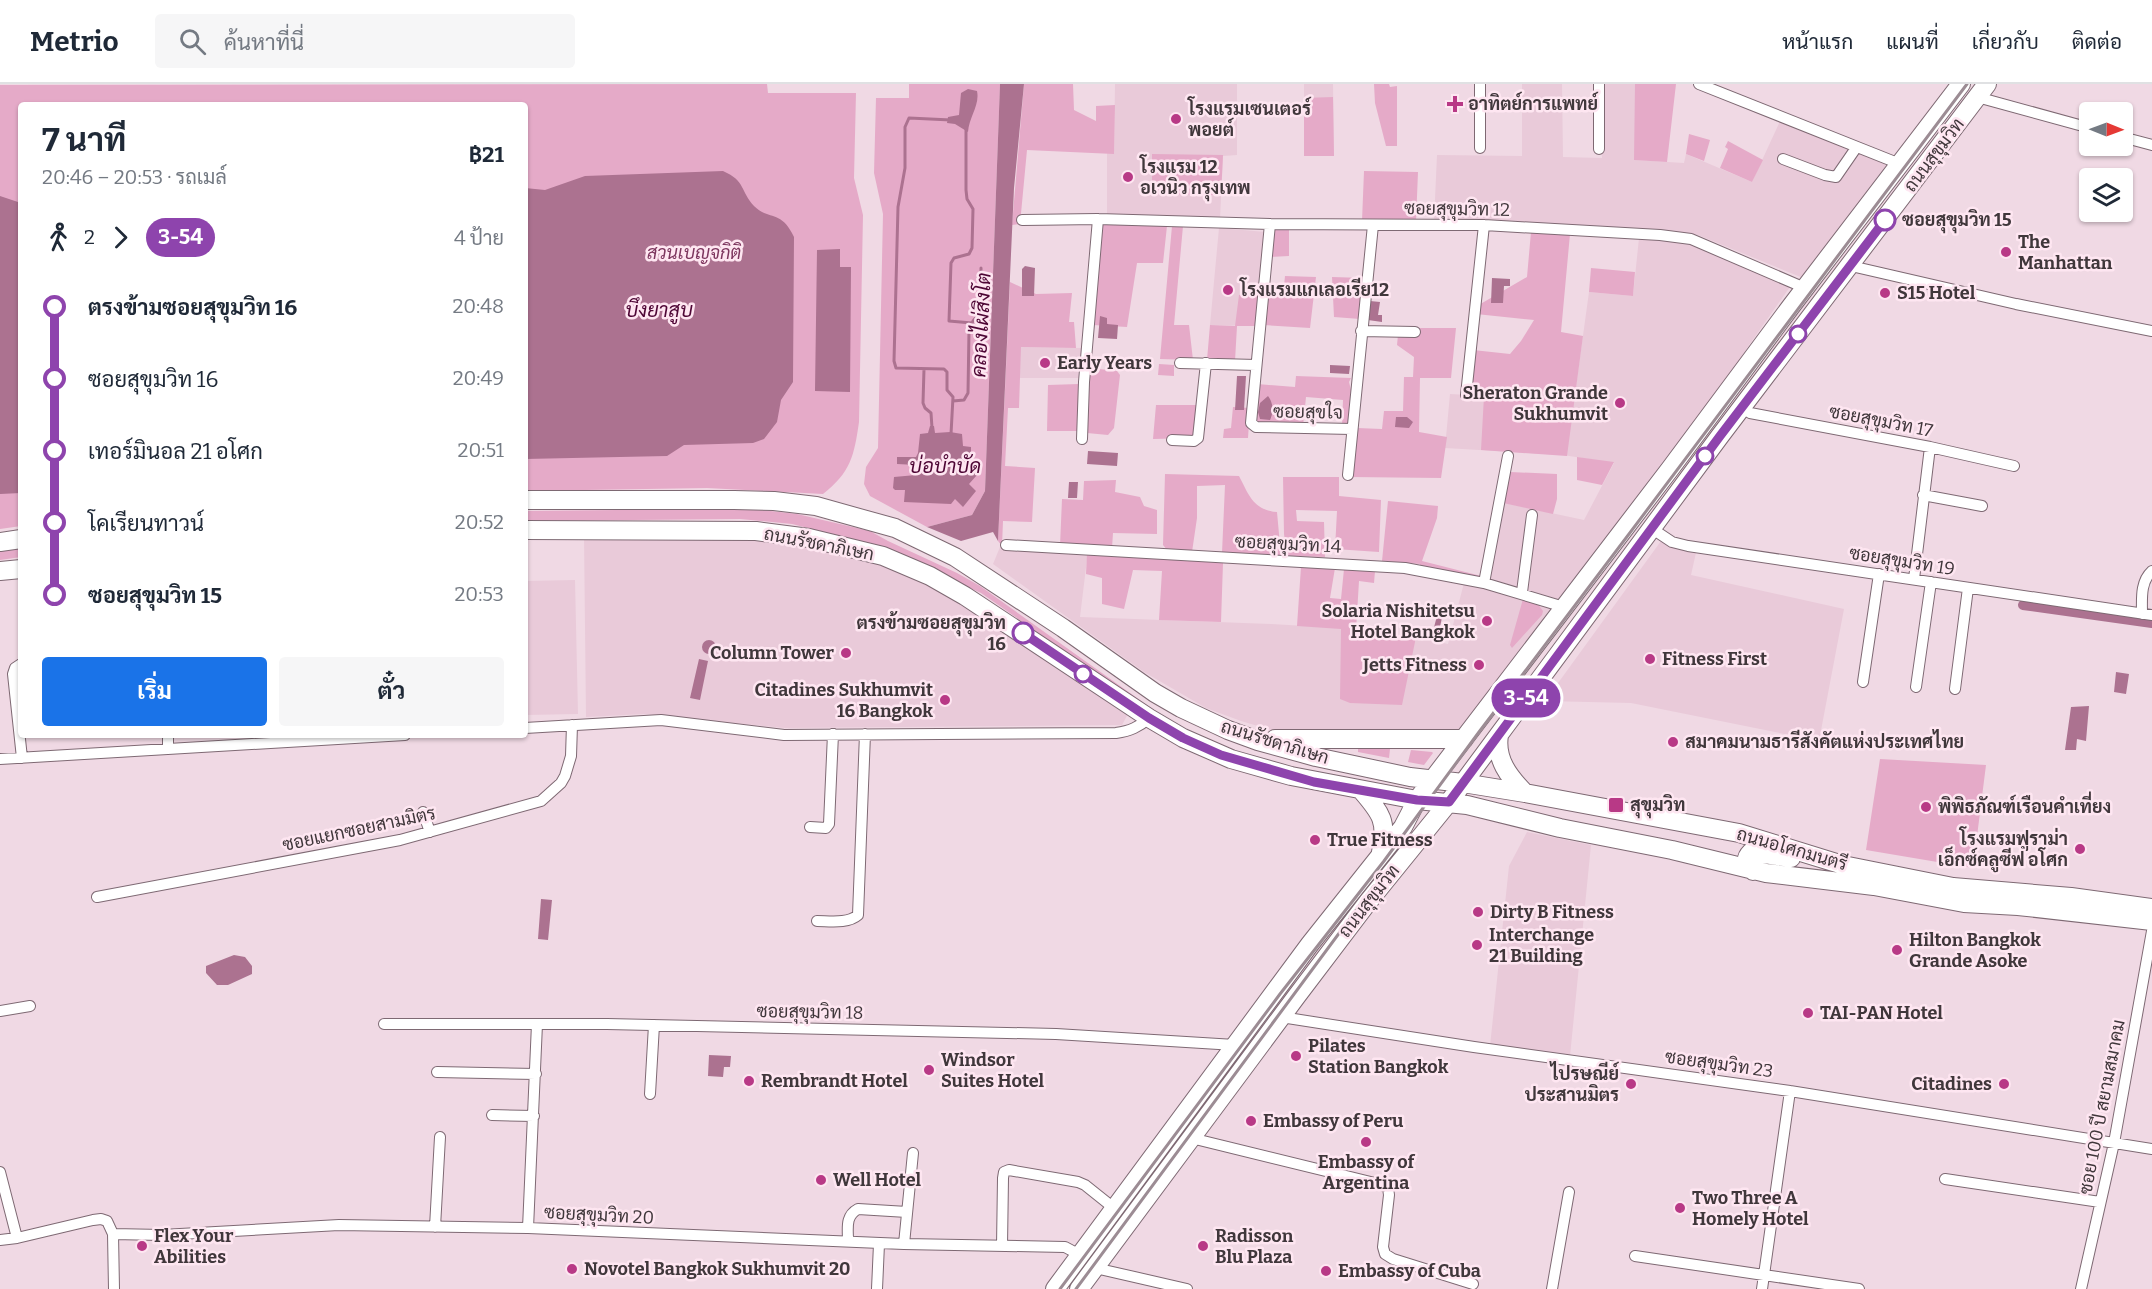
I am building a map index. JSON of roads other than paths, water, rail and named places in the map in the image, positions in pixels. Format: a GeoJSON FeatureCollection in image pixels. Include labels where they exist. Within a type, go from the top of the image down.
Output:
{"type":"FeatureCollection","features":[{"type":"Feature","properties":{"kind":"main road","name":"ถนนสุขุมวิท"},"geometry":{"type":"LineString","coordinates":[[1055,1289],[1303,953],[1403,827],[1417,800],[1961,84]]}},
{"type":"Feature","properties":{"kind":"main road","name":"ถนนสุขุมวิท"},"geometry":{"type":"LineString","coordinates":[[1079,1289],[1281,1017],[1368,902],[1449,802],[1652,528],[1982,91]]}},
{"type":"Feature","properties":{"kind":"main road","name":"ถนนรัชดาภิเษก"},"geometry":{"type":"LineString","coordinates":[[528,500],[774,501],[816,506],[878,522],[955,557],[977,570],[1155,693],[1199,717],[1258,741],[1326,759],[1434,780]]}},
{"type":"Feature","properties":{"kind":"main road","name":"ถนนรัชดาภิเษก"},"geometry":{"type":"LineString","coordinates":[[528,530],[756,531],[809,538],[883,556],[935,579],[965,596],[1149,718],[1183,738],[1212,751],[1258,767],[1314,782],[1417,800],[1449,802]]}},
{"type":"Feature","properties":{"kind":"main road"},"geometry":{"type":"LineString","coordinates":[[0,542],[18,539]]}},
{"type":"Feature","properties":{"kind":"main road"},"geometry":{"type":"LineString","coordinates":[[0,571],[18,569]]}},
{"type":"Feature","properties":{"kind":"main road"},"geometry":{"type":"LineString","coordinates":[[1199,717],[1210,734],[1220,740],[1265,754],[1269,758],[1269,764],[1258,767]]}},
{"type":"Feature","properties":{"kind":"main road"},"geometry":{"type":"LineString","coordinates":[[1499,735],[1498,741],[1505,770],[1525,793]]}},
{"type":"Feature","properties":{"kind":"main road"},"geometry":{"type":"LineString","coordinates":[[1258,741],[1276,739],[1464,739]]}},
{"type":"Feature","properties":{"kind":"main road","name":"ถนนอโศกมนตรี"},"geometry":{"type":"LineString","coordinates":[[1434,780],[1525,793],[1738,832],[1832,862],[1879,873],[1970,889],[2072,897],[2152,908]]}},
{"type":"Feature","properties":{"kind":"main road"},"geometry":{"type":"LineString","coordinates":[[1362,790],[1377,808],[1383,820],[1385,834],[1380,857]]}},
{"type":"Feature","properties":{"kind":"main road","name":"ถนนอโศกมนตรี"},"geometry":{"type":"LineString","coordinates":[[1449,802],[1560,828],[1672,850],[1753,871],[1874,886],[1964,903],[2018,906],[2152,921]]}},
{"type":"Feature","properties":{"kind":"main road"},"geometry":{"type":"LineString","coordinates":[[1753,871],[1746,859],[1750,852],[1832,862]]}},
{"type":"Feature","properties":{"kind":"main road"},"geometry":{"type":"LineString","coordinates":[[1080,1256],[1095,1268]]}},
{"type":"Feature","properties":{"kind":"street"},"geometry":{"type":"LineString","coordinates":[[1480,84],[1480,148]]}},
{"type":"Feature","properties":{"kind":"street"},"geometry":{"type":"LineString","coordinates":[[1599,84],[1599,149]]}},
{"type":"Feature","properties":{"kind":"street"},"geometry":{"type":"LineString","coordinates":[[1699,84],[1900,164]]}},
{"type":"Feature","properties":{"kind":"street"},"geometry":{"type":"LineString","coordinates":[[1982,91],[2079,124]]}},
{"type":"Feature","properties":{"kind":"street"},"geometry":{"type":"LineString","coordinates":[[2133,140],[2152,145]]}},
{"type":"Feature","properties":{"kind":"street"},"geometry":{"type":"LineString","coordinates":[[1783,159],[1836,177],[1856,148]]}},
{"type":"Feature","properties":{"kind":"street"},"geometry":{"type":"LineString","coordinates":[[1082,439],[1084,382],[1098,219]]}},
{"type":"Feature","properties":{"kind":"street","name":"ซอยสุขุมวิท 12"},"geometry":{"type":"LineString","coordinates":[[1022,220],[1098,219],[1270,224],[1484,225],[1686,237],[1805,288]]}},
{"type":"Feature","properties":{"kind":"street","name":"ซอยสุขใจ"},"geometry":{"type":"LineString","coordinates":[[1270,224],[1252,425],[1256,427],[1352,429]]}},
{"type":"Feature","properties":{"kind":"street"},"geometry":{"type":"LineString","coordinates":[[1348,475],[1373,225]]}},
{"type":"Feature","properties":{"kind":"street"},"geometry":{"type":"LineString","coordinates":[[1466,395],[1484,225]]}},
{"type":"Feature","properties":{"kind":"street"},"geometry":{"type":"LineString","coordinates":[[1851,266],[2010,303],[2152,331]]}},
{"type":"Feature","properties":{"kind":"street"},"geometry":{"type":"LineString","coordinates":[[1361,331],[1415,332]]}},
{"type":"Feature","properties":{"kind":"street"},"geometry":{"type":"LineString","coordinates":[[1180,363],[1256,365]]}},
{"type":"Feature","properties":{"kind":"street"},"geometry":{"type":"LineString","coordinates":[[1172,440],[1194,441],[1198,438],[1206,363]]}},
{"type":"Feature","properties":{"kind":"street","name":"ซอยสุขุมวิท 17"},"geometry":{"type":"LineString","coordinates":[[1742,408],[1750,413],[2014,465]]}},
{"type":"Feature","properties":{"kind":"street"},"geometry":{"type":"LineString","coordinates":[[1914,579],[1930,447]]}},
{"type":"Feature","properties":{"kind":"street"},"geometry":{"type":"LineString","coordinates":[[1484,582],[1508,456]]}},
{"type":"Feature","properties":{"kind":"street"},"geometry":{"type":"LineString","coordinates":[[1923,495],[1982,506]]}},
{"type":"Feature","properties":{"kind":"street"},"geometry":{"type":"LineString","coordinates":[[1522,592],[1532,515]]}},
{"type":"Feature","properties":{"kind":"street","name":"ซอยสุขุมวิท 19"},"geometry":{"type":"LineString","coordinates":[[1652,528],[1672,542],[1688,546],[2147,615]]}},
{"type":"Feature","properties":{"kind":"street","name":"ซอยสุขุมวิท 14"},"geometry":{"type":"LineString","coordinates":[[1006,545],[1405,568],[1484,582],[1564,607]]}},
{"type":"Feature","properties":{"kind":"street"},"geometry":{"type":"LineString","coordinates":[[2147,615],[2142,588],[2152,571]]}},
{"type":"Feature","properties":{"kind":"street"},"geometry":{"type":"LineString","coordinates":[[1863,682],[1879,574]]}},
{"type":"Feature","properties":{"kind":"street"},"geometry":{"type":"LineString","coordinates":[[1916,687],[1931,582]]}},
{"type":"Feature","properties":{"kind":"street"},"geometry":{"type":"LineString","coordinates":[[1955,689],[1968,588]]}},
{"type":"Feature","properties":{"kind":"street"},"geometry":{"type":"LineString","coordinates":[[18,666],[12,674],[18,724]]}},
{"type":"Feature","properties":{"kind":"street"},"geometry":{"type":"LineString","coordinates":[[528,728],[661,720],[772,734],[1116,733],[1138,727],[1149,718]]}},
{"type":"Feature","properties":{"kind":"street","name":"ซอยแยกซอยสามมิตร"},"geometry":{"type":"LineString","coordinates":[[97,897],[399,840],[541,801],[561,783],[565,776],[571,756],[572,725]]}},
{"type":"Feature","properties":{"kind":"street"},"geometry":{"type":"LineString","coordinates":[[810,827],[826,828],[829,824],[833,734]]}},
{"type":"Feature","properties":{"kind":"street"},"geometry":{"type":"LineString","coordinates":[[817,921],[854,919],[858,915],[865,734]]}},
{"type":"Feature","properties":{"kind":"street"},"geometry":{"type":"LineString","coordinates":[[20,738],[22,758]]}},
{"type":"Feature","properties":{"kind":"street"},"geometry":{"type":"LineString","coordinates":[[168,738],[168,749]]}},
{"type":"Feature","properties":{"kind":"street"},"geometry":{"type":"LineString","coordinates":[[0,759],[168,749],[240,740],[311,738]]}},
{"type":"Feature","properties":{"kind":"street"},"geometry":{"type":"LineString","coordinates":[[423,812],[430,832]]}},
{"type":"Feature","properties":{"kind":"street","name":"ซอย 100 ปี สยามสมาคม"},"geometry":{"type":"LineString","coordinates":[[2081,1289],[2114,1143],[2152,931]]}},
{"type":"Feature","properties":{"kind":"street"},"geometry":{"type":"LineString","coordinates":[[0,1011],[30,1006]]}},
{"type":"Feature","properties":{"kind":"street","name":"ซอยสุขุมวิท 23"},"geometry":{"type":"LineString","coordinates":[[1281,1017],[1474,1047],[1790,1091],[2152,1149]]}},
{"type":"Feature","properties":{"kind":"street","name":"ซอยสุขุมวิท 18"},"geometry":{"type":"LineString","coordinates":[[384,1024],[654,1025],[1056,1034],[1236,1045]]}},
{"type":"Feature","properties":{"kind":"street"},"geometry":{"type":"LineString","coordinates":[[528,1228],[537,1024]]}},
{"type":"Feature","properties":{"kind":"street"},"geometry":{"type":"LineString","coordinates":[[650,1094],[654,1025]]}},
{"type":"Feature","properties":{"kind":"street"},"geometry":{"type":"LineString","coordinates":[[437,1072],[536,1074]]}},
{"type":"Feature","properties":{"kind":"street"},"geometry":{"type":"LineString","coordinates":[[1762,1289],[1790,1091]]}},
{"type":"Feature","properties":{"kind":"street"},"geometry":{"type":"LineString","coordinates":[[492,1115],[534,1116]]}},
{"type":"Feature","properties":{"kind":"street"},"geometry":{"type":"LineString","coordinates":[[435,1227],[440,1137]]}},
{"type":"Feature","properties":{"kind":"street"},"geometry":{"type":"LineString","coordinates":[[1191,1137],[1383,1185],[1388,1188],[1389,1195],[1383,1248],[1385,1254],[1394,1259],[1473,1284]]}},
{"type":"Feature","properties":{"kind":"street"},"geometry":{"type":"LineString","coordinates":[[904,1244],[913,1153]]}},
{"type":"Feature","properties":{"kind":"street"},"geometry":{"type":"LineString","coordinates":[[1002,1246],[1003,1178],[1004,1172],[1009,1170],[1078,1182],[1115,1209]]}},
{"type":"Feature","properties":{"kind":"street"},"geometry":{"type":"LineString","coordinates":[[0,1172],[17,1238]]}},
{"type":"Feature","properties":{"kind":"street"},"geometry":{"type":"LineString","coordinates":[[1945,1179],[2100,1202]]}},
{"type":"Feature","properties":{"kind":"street"},"geometry":{"type":"LineString","coordinates":[[1552,1289],[1569,1192]]}},
{"type":"Feature","properties":{"kind":"street"},"geometry":{"type":"LineString","coordinates":[[848,1241],[848,1217],[858,1209],[907,1212]]}},
{"type":"Feature","properties":{"kind":"street"},"geometry":{"type":"LineString","coordinates":[[0,1240],[102,1219],[107,1221],[113,1234],[114,1289]]}},
{"type":"Feature","properties":{"kind":"street","name":"ซอยสุขุมวิท 20"},"geometry":{"type":"LineString","coordinates":[[113,1234],[162,1235],[339,1225],[528,1228],[879,1244],[1065,1247],[1080,1256]]}},
{"type":"Feature","properties":{"kind":"street"},"geometry":{"type":"LineString","coordinates":[[877,1289],[879,1244]]}},
{"type":"Feature","properties":{"kind":"street"},"geometry":{"type":"LineString","coordinates":[[1635,1256],[1859,1289]]}},
{"type":"Feature","properties":{"kind":"street"},"geometry":{"type":"LineString","coordinates":[[1095,1268],[1187,1289]]}},
{"type":"Feature","properties":{"kind":"water"},"geometry":{"type":"Polygon","coordinates":[[[1000,84],[1024,84],[1014,188],[998,541],[993,532],[961,541],[927,527],[972,515],[985,491],[1000,84]]]}},
{"type":"Feature","properties":{"kind":"water"},"geometry":{"type":"Polygon","coordinates":[[[968,89],[977,91],[978,96],[968,132],[955,124],[947,123],[948,117],[959,115],[961,93],[968,89]]]}},
{"type":"Feature","properties":{"kind":"water","name":"บึงยาสูบ"},"geometry":{"type":"Polygon","coordinates":[[[723,171],[736,179],[754,206],[780,219],[789,228],[794,237],[793,382],[781,400],[777,422],[764,439],[753,443],[684,445],[667,456],[528,459],[528,188],[545,190],[585,176],[723,171]]]}},
{"type":"Feature","properties":{"kind":"water"},"geometry":{"type":"Polygon","coordinates":[[[0,196],[18,202],[18,493],[0,494],[0,196]]]}},
{"type":"Feature","properties":{"kind":"water"},"geometry":{"type":"Polygon","coordinates":[[[840,249],[840,267],[851,267],[850,392],[815,391],[817,250],[840,249]]]}},
{"type":"Feature","properties":{"kind":"water"},"geometry":{"type":"Polygon","coordinates":[[[1025,266],[1035,268],[1034,296],[1022,296],[1022,269],[1025,266]]]}},
{"type":"Feature","properties":{"kind":"water"},"geometry":{"type":"Polygon","coordinates":[[[1492,278],[1510,279],[1510,286],[1504,286],[1503,303],[1491,303],[1492,278]]]}},
{"type":"Feature","properties":{"kind":"water"},"geometry":{"type":"Polygon","coordinates":[[[1370,301],[1380,302],[1378,315],[1382,315],[1382,322],[1368,320],[1370,301]]]}},
{"type":"Feature","properties":{"kind":"water"},"geometry":{"type":"Polygon","coordinates":[[[1100,316],[1107,318],[1107,324],[1118,325],[1117,339],[1098,338],[1100,316]]]}},
{"type":"Feature","properties":{"kind":"water"},"geometry":{"type":"Polygon","coordinates":[[[1330,365],[1350,366],[1349,374],[1330,373],[1330,365]]]}},
{"type":"Feature","properties":{"kind":"water"},"geometry":{"type":"Polygon","coordinates":[[[1237,376],[1246,376],[1244,410],[1235,410],[1237,376]]]}},
{"type":"Feature","properties":{"kind":"water"},"geometry":{"type":"Polygon","coordinates":[[[1268,396],[1272,407],[1270,420],[1260,419],[1258,412],[1260,403],[1268,396]]]}},
{"type":"Feature","properties":{"kind":"water"},"geometry":{"type":"Polygon","coordinates":[[[1396,417],[1407,417],[1413,422],[1409,428],[1395,427],[1396,417]]]}},
{"type":"Feature","properties":{"kind":"water","name":"บ่อบำบัด"},"geometry":{"type":"Polygon","coordinates":[[[930,426],[934,426],[935,433],[962,434],[963,446],[971,447],[971,469],[977,475],[969,484],[976,491],[963,507],[955,499],[951,504],[904,502],[905,490],[893,488],[894,477],[919,473],[916,465],[897,464],[897,457],[916,457],[920,434],[928,433],[930,426]]]}},
{"type":"Feature","properties":{"kind":"water"},"geometry":{"type":"Polygon","coordinates":[[[1088,451],[1118,453],[1117,466],[1087,464],[1088,451]]]}},
{"type":"Feature","properties":{"kind":"water"},"geometry":{"type":"Polygon","coordinates":[[[1069,482],[1078,482],[1077,498],[1068,498],[1069,482]]]}},
{"type":"Feature","properties":{"kind":"water"},"geometry":{"type":"Polygon","coordinates":[[[1438,612],[1443,613],[1438,636],[1432,635],[1438,612]]]}},
{"type":"Feature","properties":{"kind":"water"},"geometry":{"type":"Polygon","coordinates":[[[709,640],[714,642],[716,647],[714,652],[709,654],[704,652],[702,647],[704,642],[709,640]]]}},
{"type":"Feature","properties":{"kind":"water"},"geometry":{"type":"Polygon","coordinates":[[[699,659],[708,661],[700,700],[690,698],[699,659]]]}},
{"type":"Feature","properties":{"kind":"water"},"geometry":{"type":"Polygon","coordinates":[[[2116,672],[2129,674],[2126,694],[2114,692],[2116,672]]]}},
{"type":"Feature","properties":{"kind":"water"},"geometry":{"type":"Polygon","coordinates":[[[2089,706],[2086,741],[2077,739],[2076,750],[2065,750],[2071,707],[2089,706]]]}},
{"type":"Feature","properties":{"kind":"water"},"geometry":{"type":"Polygon","coordinates":[[[541,899],[552,900],[548,940],[538,939],[541,899]]]}},
{"type":"Feature","properties":{"kind":"water"},"geometry":{"type":"Polygon","coordinates":[[[234,955],[245,957],[252,966],[252,974],[228,985],[217,985],[206,973],[206,966],[234,955]]]}},
{"type":"Feature","properties":{"kind":"water"},"geometry":{"type":"Polygon","coordinates":[[[709,1055],[731,1056],[730,1067],[724,1067],[723,1077],[708,1076],[709,1055]]]}},
{"type":"Feature","properties":{"kind":"waterway"},"geometry":{"type":"LineString","coordinates":[[951,120],[909,118],[905,127],[905,168],[898,207],[894,361],[896,368],[944,369],[947,372],[947,390],[953,397],[951,434]]}},
{"type":"Feature","properties":{"kind":"waterway","name":"คลองไผ่สิงโต"},"geometry":{"type":"LineString","coordinates":[[966,128],[966,190],[967,199],[973,209],[972,248],[969,254],[954,258],[951,263],[949,321],[972,323]]}},
{"type":"Feature","properties":{"kind":"waterway","name":"คลองไผ่สิงโต"},"geometry":{"type":"LineString","coordinates":[[953,401],[964,400],[968,393],[969,331],[981,305],[981,268]]}},
{"type":"Feature","properties":{"kind":"waterway"},"geometry":{"type":"LineString","coordinates":[[924,369],[923,403],[931,413],[932,428]]}},
{"type":"Feature","properties":{"kind":"waterway"},"geometry":{"type":"LineString","coordinates":[[2023,605],[2152,623]]}},
{"type":"Feature","properties":{"kind":"railway"},"geometry":{"type":"LineString","coordinates":[[1060,1289],[1967,84]]}},
{"type":"Feature","properties":{"kind":"railway"},"geometry":{"type":"LineString","coordinates":[[1076,1289],[1374,886]]}},
{"type":"Feature","properties":{"kind":"place","name":"อาทิตย์การแพทย์"},"geometry":{"type":"Point","coordinates":[1455,104]}},
{"type":"Feature","properties":{"kind":"place","name":"โรงแรมเซนเตอร์ พอยต์"},"geometry":{"type":"Point","coordinates":[1176,119]}},
{"type":"Feature","properties":{"kind":"place","name":"โรงแรม 12 อเวนิว กรุงเทพ"},"geometry":{"type":"Point","coordinates":[1128,177]}},
{"type":"Feature","properties":{"kind":"place","name":"ซอยสุขุมวิท 15"},"geometry":{"type":"Point","coordinates":[1885,220]}},
{"type":"Feature","properties":{"kind":"place","name":"The Manhattan"},"geometry":{"type":"Point","coordinates":[2006,252]}},
{"type":"Feature","properties":{"kind":"place","name":"โรงแรมแกเลอเรีย12"},"geometry":{"type":"Point","coordinates":[1228,290]}},
{"type":"Feature","properties":{"kind":"place","name":"S15 Hotel"},"geometry":{"type":"Point","coordinates":[1885,293]}},
{"type":"Feature","properties":{"kind":"place","name":"Early Years"},"geometry":{"type":"Point","coordinates":[1045,363]}},
{"type":"Feature","properties":{"kind":"place","name":"Sheraton Grande Sukhumvit"},"geometry":{"type":"Point","coordinates":[1620,403]}},
{"type":"Feature","properties":{"kind":"place","name":"Solaria Nishitetsu Hotel Bangkok"},"geometry":{"type":"Point","coordinates":[1487,621]}},
{"type":"Feature","properties":{"kind":"place","name":"ตรงข้ามซอยสุขุมวิท 16"},"geometry":{"type":"Point","coordinates":[1023,633]}},
{"type":"Feature","properties":{"kind":"place","name":"Column Tower"},"geometry":{"type":"Point","coordinates":[846,653]}},
{"type":"Feature","properties":{"kind":"place","name":"Fitness First"},"geometry":{"type":"Point","coordinates":[1650,659]}},
{"type":"Feature","properties":{"kind":"place","name":"Jetts Fitness"},"geometry":{"type":"Point","coordinates":[1479,665]}},
{"type":"Feature","properties":{"kind":"place","name":"Citadines Sukhumvit 16 Bangkok"},"geometry":{"type":"Point","coordinates":[945,700]}},
{"type":"Feature","properties":{"kind":"place","name":"สมาคมนามธารีสังคัตแห่งประเทศไทย"},"geometry":{"type":"Point","coordinates":[1673,742]}},
{"type":"Feature","properties":{"kind":"place","name":"สุขุมวิท"},"geometry":{"type":"Point","coordinates":[1616,805]}},
{"type":"Feature","properties":{"kind":"place","name":"พิพิธภัณฑ์เรือนคำเที่ยง"},"geometry":{"type":"Point","coordinates":[1926,807]}},
{"type":"Feature","properties":{"kind":"place","name":"True Fitness"},"geometry":{"type":"Point","coordinates":[1315,840]}},
{"type":"Feature","properties":{"kind":"place","name":"โรงแรมฟูราม่า เอ็กซ์คลูซีฟ อโศก"},"geometry":{"type":"Point","coordinates":[2080,849]}},
{"type":"Feature","properties":{"kind":"place","name":"Dirty B Fitness"},"geometry":{"type":"Point","coordinates":[1478,912]}},
{"type":"Feature","properties":{"kind":"place","name":"Interchange 21 Building"},"geometry":{"type":"Point","coordinates":[1477,945]}},
{"type":"Feature","properties":{"kind":"place","name":"Hilton Bangkok Grande Asoke"},"geometry":{"type":"Point","coordinates":[1897,950]}},
{"type":"Feature","properties":{"kind":"place","name":"TAI-PAN Hotel"},"geometry":{"type":"Point","coordinates":[1808,1013]}},
{"type":"Feature","properties":{"kind":"place","name":"Pilates Station Bangkok"},"geometry":{"type":"Point","coordinates":[1296,1056]}},
{"type":"Feature","properties":{"kind":"place","name":"Windsor Suites Hotel"},"geometry":{"type":"Point","coordinates":[929,1070]}},
{"type":"Feature","properties":{"kind":"place","name":"Rembrandt Hotel"},"geometry":{"type":"Point","coordinates":[749,1081]}},
{"type":"Feature","properties":{"kind":"place","name":"ไปรษณีย์ ประสานมิตร"},"geometry":{"type":"Point","coordinates":[1631,1084]}},
{"type":"Feature","properties":{"kind":"place","name":"Citadines"},"geometry":{"type":"Point","coordinates":[2004,1084]}},
{"type":"Feature","properties":{"kind":"place","name":"Embassy of Peru"},"geometry":{"type":"Point","coordinates":[1251,1121]}},
{"type":"Feature","properties":{"kind":"place","name":"Embassy of Argentina"},"geometry":{"type":"Point","coordinates":[1366,1142]}},
{"type":"Feature","properties":{"kind":"place","name":"Well Hotel"},"geometry":{"type":"Point","coordinates":[821,1180]}},
{"type":"Feature","properties":{"kind":"place","name":"Two Three A Homely Hotel"},"geometry":{"type":"Point","coordinates":[1680,1208]}},
{"type":"Feature","properties":{"kind":"place","name":"Flex Your Abilities"},"geometry":{"type":"Point","coordinates":[142,1246]}},
{"type":"Feature","properties":{"kind":"place","name":"Radisson Blu Plaza"},"geometry":{"type":"Point","coordinates":[1203,1246]}},
{"type":"Feature","properties":{"kind":"place","name":"Novotel Bangkok Sukhumvit 20"},"geometry":{"type":"Point","coordinates":[572,1269]}},
{"type":"Feature","properties":{"kind":"place","name":"Embassy of Cuba"},"geometry":{"type":"Point","coordinates":[1326,1271]}},
{"type":"Feature","properties":{"kind":"park label","name":"สวนเบญจกิติ"},"geometry":{"type":"Point","coordinates":[694,253]}}]}
